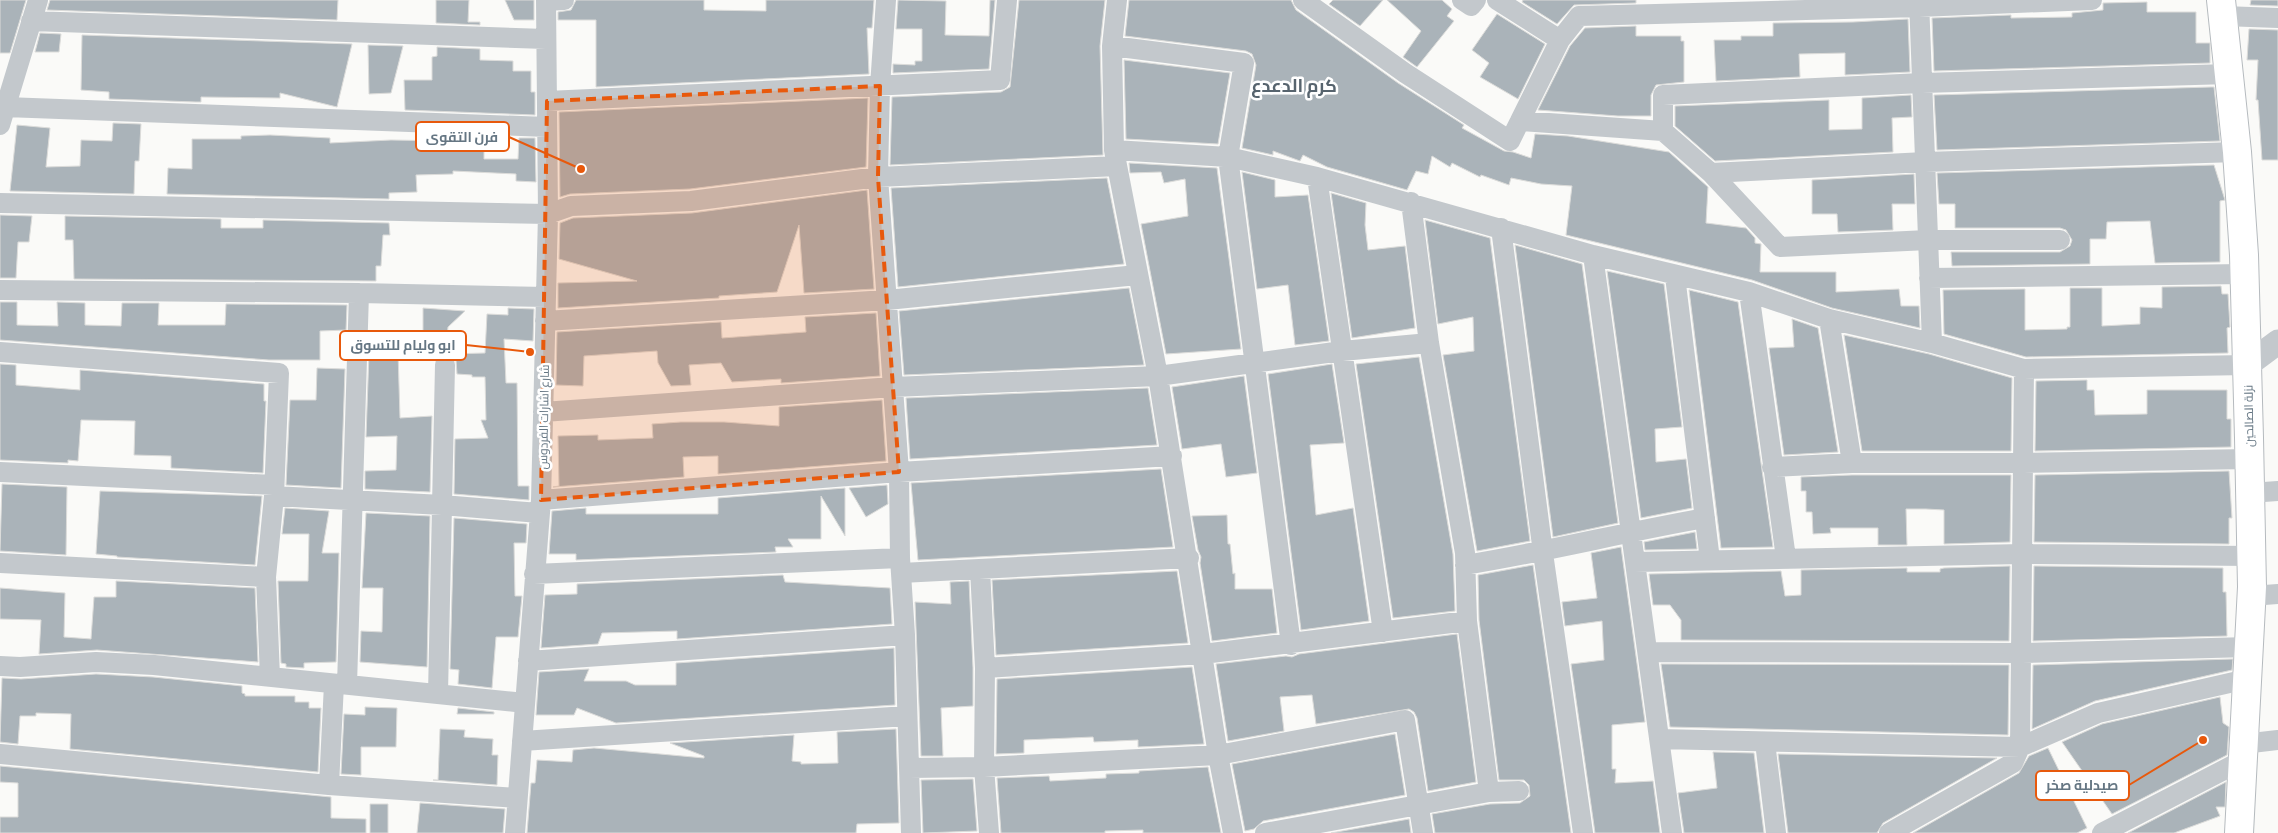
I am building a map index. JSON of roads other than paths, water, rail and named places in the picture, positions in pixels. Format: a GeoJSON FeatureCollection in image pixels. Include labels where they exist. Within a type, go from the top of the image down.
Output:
{"type":"FeatureCollection","features":[{"type":"Feature","properties":{"kind":"main road","name":"نزلة الصالحين"},"geometry":{"type":"LineString","coordinates":[[2222,8],[2237,152],[2245,274],[2250,493],[2251,596],[2239,833]]}},
{"type":"Feature","properties":{"kind":"street"},"geometry":{"type":"LineString","coordinates":[[38,0],[3,116],[547,127]]}},
{"type":"Feature","properties":{"kind":"street","name":"شارع اشارات الفردوس"},"geometry":{"type":"LineString","coordinates":[[515,833],[540,506],[548,214],[546,39],[552,0]]}},
{"type":"Feature","properties":{"kind":"street"},"geometry":{"type":"LineString","coordinates":[[886,0],[880,86],[878,177],[899,472],[911,833]]}},
{"type":"Feature","properties":{"kind":"street"},"geometry":{"type":"LineString","coordinates":[[547,101],[1000,80],[1007,0]]}},
{"type":"Feature","properties":{"kind":"street"},"geometry":{"type":"LineString","coordinates":[[1117,0],[1112,46],[1116,158],[1172,456],[1218,755],[1233,833]]}},
{"type":"Feature","properties":{"kind":"street"},"geometry":{"type":"LineString","coordinates":[[1303,0],[1404,73],[1510,141],[1560,40],[1579,16],[2092,0]]}},
{"type":"Feature","properties":{"kind":"street"},"geometry":{"type":"LineString","coordinates":[[1462,0],[1471,6],[1476,0]]}},
{"type":"Feature","properties":{"kind":"street"},"geometry":{"type":"LineString","coordinates":[[1497,0],[1560,40]]}},
{"type":"Feature","properties":{"kind":"street"},"geometry":{"type":"LineString","coordinates":[[1919,4],[1932,343]]}},
{"type":"Feature","properties":{"kind":"street"},"geometry":{"type":"LineString","coordinates":[[2222,8],[2278,18]]}},
{"type":"Feature","properties":{"kind":"street"},"geometry":{"type":"LineString","coordinates":[[31,21],[546,39]]}},
{"type":"Feature","properties":{"kind":"street"},"geometry":{"type":"LineString","coordinates":[[1112,46],[1244,64],[1228,156],[1291,645]]}},
{"type":"Feature","properties":{"kind":"street"},"geometry":{"type":"LineString","coordinates":[[1663,131],[1663,95],[1922,83],[2229,74]]}},
{"type":"Feature","properties":{"kind":"street"},"geometry":{"type":"LineString","coordinates":[[1520,121],[1663,131],[1711,172],[1780,247],[1928,240],[2060,240]]}},
{"type":"Feature","properties":{"kind":"street"},"geometry":{"type":"LineString","coordinates":[[1711,172],[1925,162],[2237,152]]}},
{"type":"Feature","properties":{"kind":"street"},"geometry":{"type":"LineString","coordinates":[[0,203],[548,214],[571,206],[691,201],[878,177],[1116,158],[1228,156],[1411,202],[1594,255],[1675,276],[1749,292],[1829,320],[1932,343],[2024,369],[2247,365],[2278,342]]}},
{"type":"Feature","properties":{"kind":"street"},"geometry":{"type":"LineString","coordinates":[[1317,177],[1383,632]]}},
{"type":"Feature","properties":{"kind":"street"},"geometry":{"type":"LineString","coordinates":[[1411,202],[1429,343],[1465,553],[1467,621],[1489,792]]}},
{"type":"Feature","properties":{"kind":"street"},"geometry":{"type":"LineString","coordinates":[[1500,228],[1542,552],[1583,833]]}},
{"type":"Feature","properties":{"kind":"street"},"geometry":{"type":"LineString","coordinates":[[1594,255],[1672,833]]}},
{"type":"Feature","properties":{"kind":"street"},"geometry":{"type":"LineString","coordinates":[[1930,278],[2245,274]]}},
{"type":"Feature","properties":{"kind":"street"},"geometry":{"type":"LineString","coordinates":[[545,321],[887,300],[1137,275]]}},
{"type":"Feature","properties":{"kind":"street"},"geometry":{"type":"LineString","coordinates":[[1675,276],[1710,560]]}},
{"type":"Feature","properties":{"kind":"street"},"geometry":{"type":"LineString","coordinates":[[0,290],[359,293],[546,297]]}},
{"type":"Feature","properties":{"kind":"street"},"geometry":{"type":"LineString","coordinates":[[1749,292],[1786,558]]}},
{"type":"Feature","properties":{"kind":"street"},"geometry":{"type":"LineString","coordinates":[[329,785],[341,684],[352,501],[359,293]]}},
{"type":"Feature","properties":{"kind":"street"},"geometry":{"type":"LineString","coordinates":[[1829,320],[1852,463]]}},
{"type":"Feature","properties":{"kind":"street"},"geometry":{"type":"LineString","coordinates":[[543,412],[893,387],[1158,376],[1342,351],[1429,343]]}},
{"type":"Feature","properties":{"kind":"street"},"geometry":{"type":"LineString","coordinates":[[0,352],[279,373],[273,491],[266,577],[270,677]]}},
{"type":"Feature","properties":{"kind":"street"},"geometry":{"type":"LineString","coordinates":[[438,694],[444,365]]}},
{"type":"Feature","properties":{"kind":"street"},"geometry":{"type":"LineString","coordinates":[[1889,833],[2012,763],[2020,747],[2024,369]]}},
{"type":"Feature","properties":{"kind":"street"},"geometry":{"type":"LineString","coordinates":[[0,472],[273,491],[352,501],[442,505],[540,506],[899,472],[1172,456]]}},
{"type":"Feature","properties":{"kind":"street"},"geometry":{"type":"LineString","coordinates":[[1772,467],[1852,463],[2249,460]]}},
{"type":"Feature","properties":{"kind":"street"},"geometry":{"type":"LineString","coordinates":[[2250,493],[2278,491]]}},
{"type":"Feature","properties":{"kind":"street"},"geometry":{"type":"LineString","coordinates":[[1465,565],[1542,552],[1631,531],[1705,518]]}},
{"type":"Feature","properties":{"kind":"street"},"geometry":{"type":"LineString","coordinates":[[1636,562],[2023,554],[2251,556]]}},
{"type":"Feature","properties":{"kind":"street"},"geometry":{"type":"LineString","coordinates":[[534,574],[901,566],[980,569],[1188,558]]}},
{"type":"Feature","properties":{"kind":"street"},"geometry":{"type":"LineString","coordinates":[[0,563],[266,577]]}},
{"type":"Feature","properties":{"kind":"street"},"geometry":{"type":"LineString","coordinates":[[980,569],[985,668],[984,767],[989,833]]}},
{"type":"Feature","properties":{"kind":"street"},"geometry":{"type":"LineString","coordinates":[[2251,596],[2278,594]]}},
{"type":"Feature","properties":{"kind":"street"},"geometry":{"type":"LineString","coordinates":[[985,668],[1203,654],[1291,645],[1467,621]]}},
{"type":"Feature","properties":{"kind":"street"},"geometry":{"type":"LineString","coordinates":[[528,661],[905,635]]}},
{"type":"Feature","properties":{"kind":"street"},"geometry":{"type":"LineString","coordinates":[[1648,652],[2022,653],[2248,647]]}},
{"type":"Feature","properties":{"kind":"street"},"geometry":{"type":"LineString","coordinates":[[0,666],[20,667],[96,662],[154,665],[525,703]]}},
{"type":"Feature","properties":{"kind":"street"},"geometry":{"type":"LineString","coordinates":[[1659,739],[2020,747],[2098,713],[2247,679]]}},
{"type":"Feature","properties":{"kind":"street"},"geometry":{"type":"LineString","coordinates":[[522,741],[907,716]]}},
{"type":"Feature","properties":{"kind":"street"},"geometry":{"type":"LineString","coordinates":[[909,768],[984,767],[1218,755],[1405,720],[1424,833]]}},
{"type":"Feature","properties":{"kind":"street"},"geometry":{"type":"LineString","coordinates":[[2102,833],[2243,752],[2278,740]]}},
{"type":"Feature","properties":{"kind":"street"},"geometry":{"type":"LineString","coordinates":[[1765,742],[1776,833]]}},
{"type":"Feature","properties":{"kind":"street"},"geometry":{"type":"LineString","coordinates":[[0,754],[329,785],[518,798]]}},
{"type":"Feature","properties":{"kind":"street"},"geometry":{"type":"LineString","coordinates":[[1265,833],[1489,792],[1519,791]]}},
{"type":"Feature","properties":{"kind":"place","name":"فرن التقوى"},"geometry":{"type":"Point","coordinates":[581,169]}},
{"type":"Feature","properties":{"kind":"place","name":"ابو وليام للتسوق"},"geometry":{"type":"Point","coordinates":[530,352]}},
{"type":"Feature","properties":{"kind":"place","name":"صيدلية صخر"},"geometry":{"type":"Point","coordinates":[2203,740]}},
{"type":"Feature","properties":{"kind":"district","name":"كرم الدعدع"},"geometry":{"type":"Point","coordinates":[1294,85]}}]}
